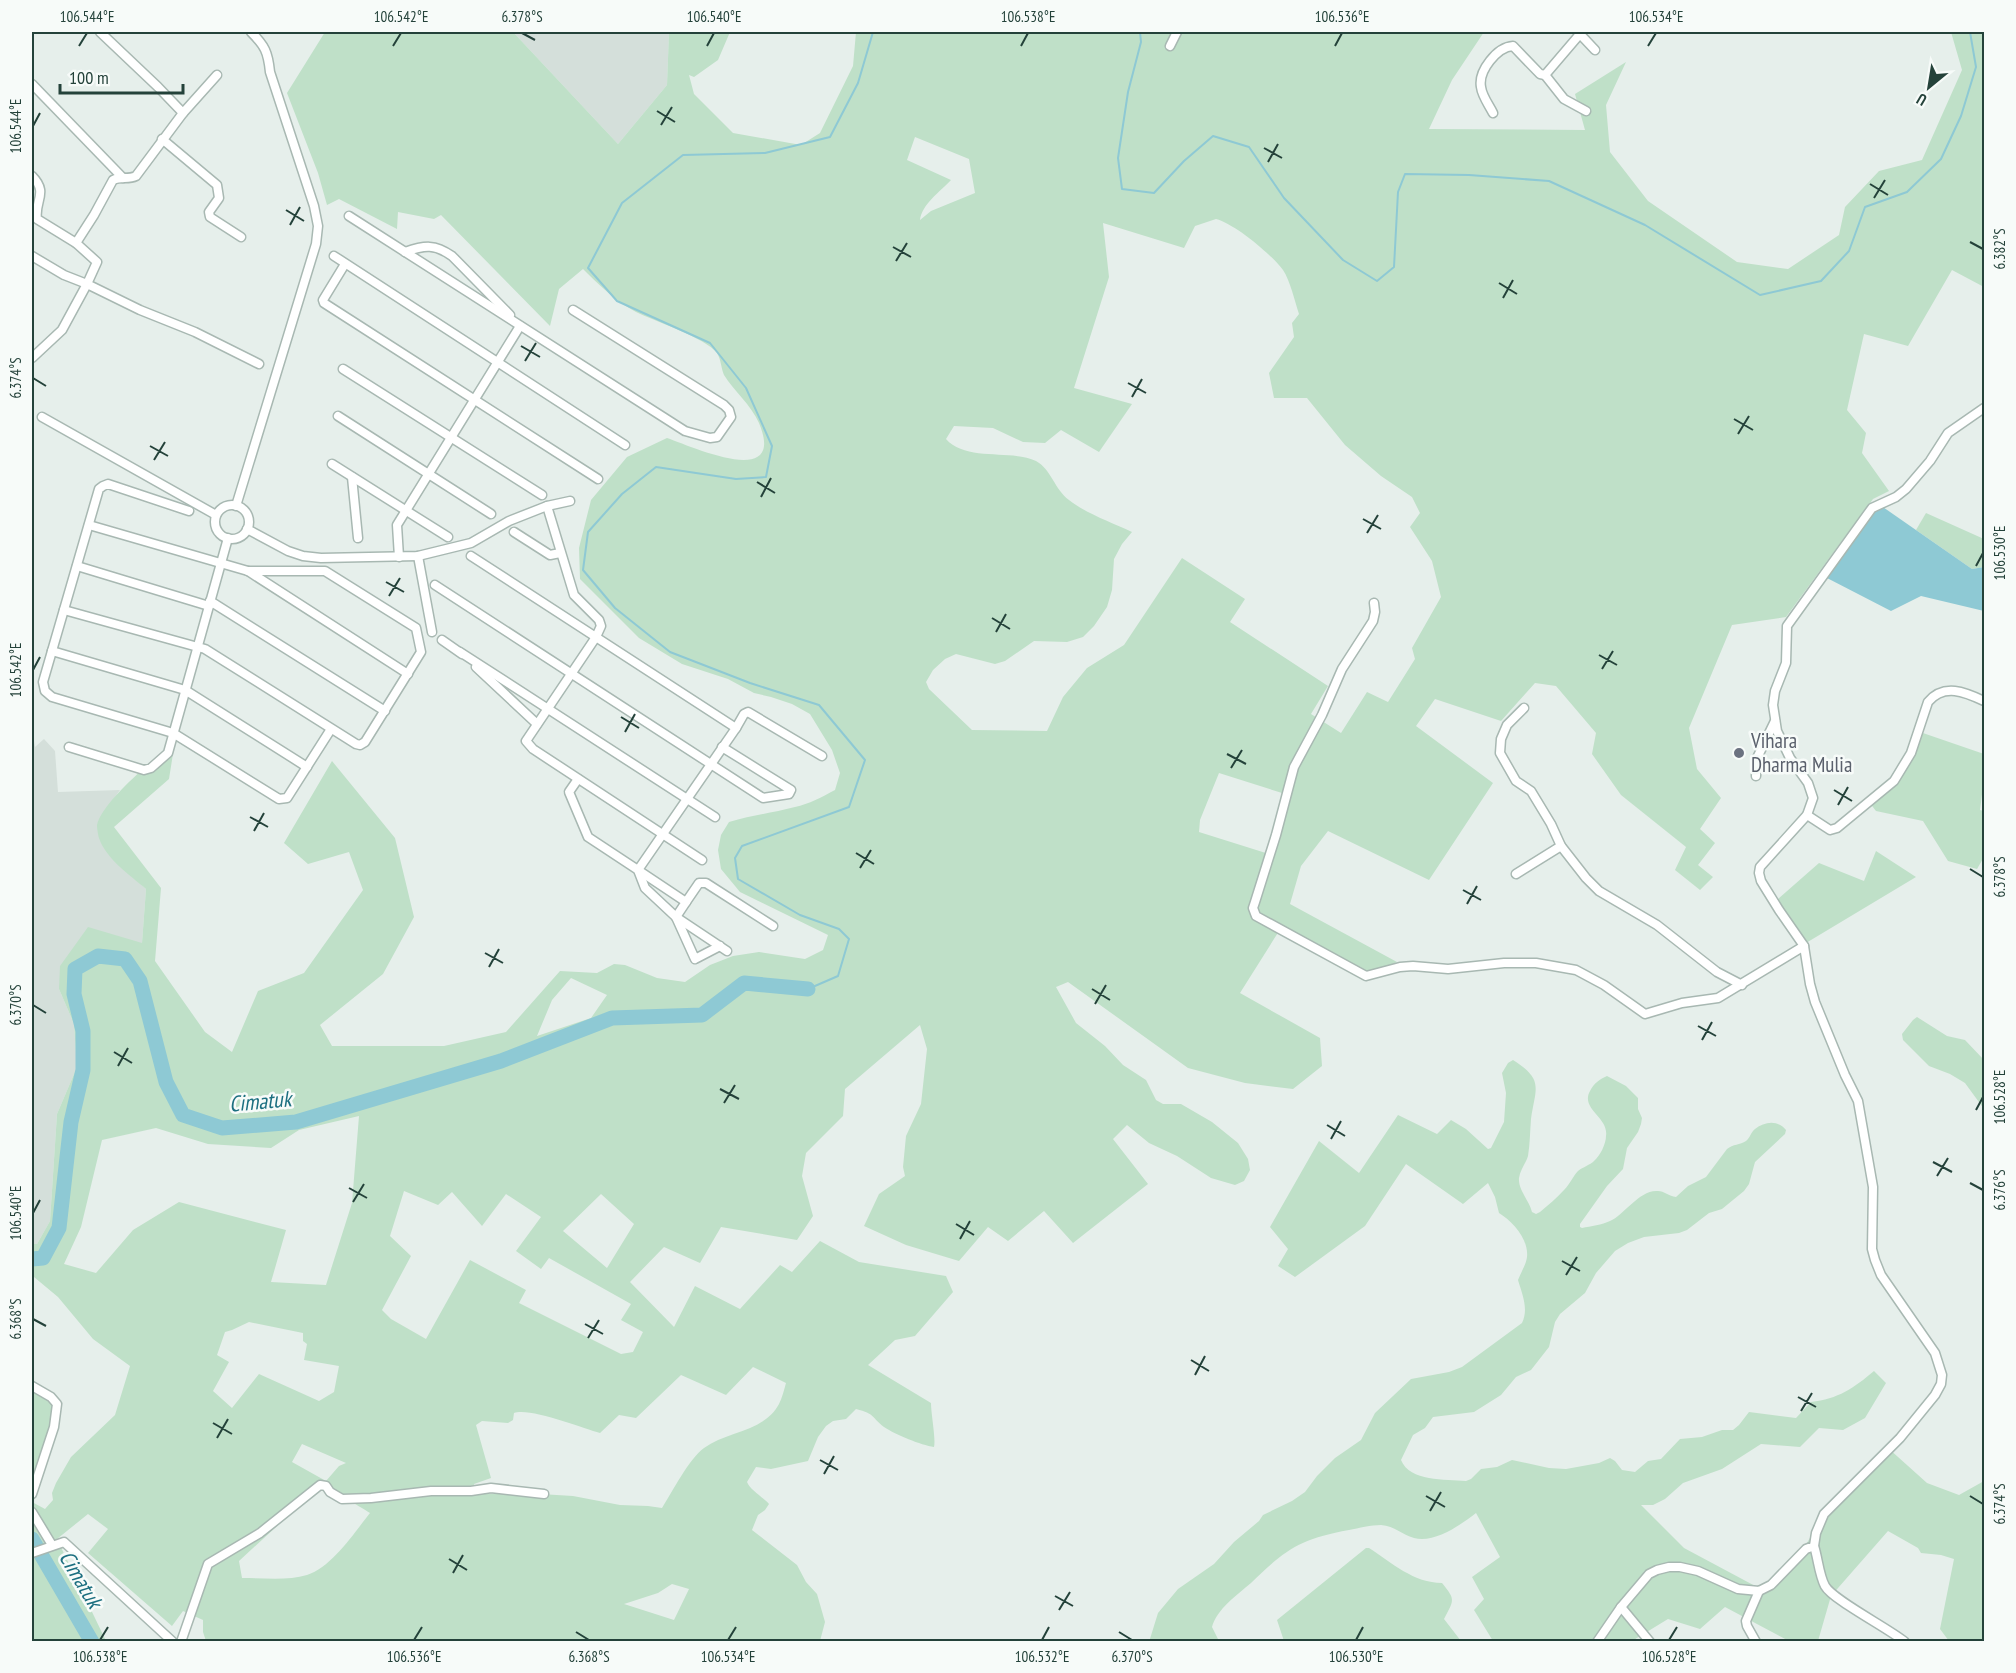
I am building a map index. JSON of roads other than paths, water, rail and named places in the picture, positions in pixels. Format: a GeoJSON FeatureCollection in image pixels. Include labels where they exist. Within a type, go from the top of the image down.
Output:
{"type":"FeatureCollection","features":[{"type":"Feature","properties":{"kind":"street"},"geometry":{"type":"LineString","coordinates":[[100,32],[159,87],[183,113]]}},
{"type":"Feature","properties":{"kind":"street"},"geometry":{"type":"LineString","coordinates":[[236,506],[316,244],[318,226],[314,206],[270,72],[268,54],[262,43],[251,32]]}},
{"type":"Feature","properties":{"kind":"street"},"geometry":{"type":"LineString","coordinates":[[1170,46],[1177,32]]}},
{"type":"Feature","properties":{"kind":"street"},"geometry":{"type":"LineString","coordinates":[[1545,75],[1579,33],[1595,50]]}},
{"type":"Feature","properties":{"kind":"street"},"geometry":{"type":"LineString","coordinates":[[1493,113],[1480,84],[1482,76],[1493,56],[1506,47],[1513,46],[1540,74],[1545,75],[1564,99],[1586,111]]}},
{"type":"Feature","properties":{"kind":"street"},"geometry":{"type":"LineString","coordinates":[[76,243],[113,180],[118,177],[136,176],[162,139],[217,75]]}},
{"type":"Feature","properties":{"kind":"street"},"geometry":{"type":"LineString","coordinates":[[32,84],[123,178]]}},
{"type":"Feature","properties":{"kind":"street"},"geometry":{"type":"LineString","coordinates":[[162,139],[217,185],[219,198],[209,212],[210,217],[241,237]]}},
{"type":"Feature","properties":{"kind":"street"},"geometry":{"type":"LineString","coordinates":[[32,176],[41,192],[36,211],[37,219],[76,243],[97,262],[62,330],[32,358]]}},
{"type":"Feature","properties":{"kind":"street"},"geometry":{"type":"LineString","coordinates":[[349,216],[685,431],[710,438],[717,437],[731,417],[724,405],[573,310]]}},
{"type":"Feature","properties":{"kind":"street"},"geometry":{"type":"LineString","coordinates":[[405,252],[434,247],[452,256],[520,326]]}},
{"type":"Feature","properties":{"kind":"street"},"geometry":{"type":"LineString","coordinates":[[32,256],[64,275],[195,332],[259,364]]}},
{"type":"Feature","properties":{"kind":"street"},"geometry":{"type":"LineString","coordinates":[[334,256],[626,445]]}},
{"type":"Feature","properties":{"kind":"street"},"geometry":{"type":"LineString","coordinates":[[345,264],[323,300],[324,303],[598,479]]}},
{"type":"Feature","properties":{"kind":"street"},"geometry":{"type":"LineString","coordinates":[[399,557],[397,525],[520,326]]}},
{"type":"Feature","properties":{"kind":"street"},"geometry":{"type":"LineString","coordinates":[[343,369],[542,495]]}},
{"type":"Feature","properties":{"kind":"street"},"geometry":{"type":"LineString","coordinates":[[1905,1641],[1832,1594],[1825,1586],[1814,1546],[1816,1533],[1824,1514],[1900,1438],[1935,1395],[1941,1384],[1942,1375],[1935,1353],[1881,1275],[1875,1260],[1872,1249],[1874,1187],[1858,1101],[1815,1002],[1804,945],[1779,910],[1761,881],[1759,873],[1760,867],[1807,815],[1813,798],[1812,790],[1790,758],[1777,731],[1775,721],[1773,699],[1786,663],[1787,626],[1872,508],[1896,497],[1906,489],[1953,429],[1984,408]]}},
{"type":"Feature","properties":{"kind":"street"},"geometry":{"type":"LineString","coordinates":[[338,416],[491,514]]}},
{"type":"Feature","properties":{"kind":"street"},"geometry":{"type":"LineString","coordinates":[[42,417],[216,515]]}},
{"type":"Feature","properties":{"kind":"street"},"geometry":{"type":"LineString","coordinates":[[332,464],[448,537]]}},
{"type":"Feature","properties":{"kind":"street"},"geometry":{"type":"LineString","coordinates":[[352,477],[358,538]]}},
{"type":"Feature","properties":{"kind":"street"},"geometry":{"type":"LineString","coordinates":[[189,511],[108,484],[99,489],[43,682],[45,691],[52,697],[173,734],[279,799],[287,798],[331,729]]}},
{"type":"Feature","properties":{"kind":"street"},"geometry":{"type":"LineString","coordinates":[[247,529],[288,551],[303,556],[321,558],[418,556],[471,543],[509,521],[547,506],[570,501]]}},
{"type":"Feature","properties":{"kind":"street"},"geometry":{"type":"LineString","coordinates":[[236,506],[246,512],[249,524],[239,537],[228,538],[218,531],[216,515],[225,507],[236,506]]}},
{"type":"Feature","properties":{"kind":"street"},"geometry":{"type":"LineString","coordinates":[[547,506],[574,595],[599,620],[601,626],[572,674],[526,741],[532,749],[702,860]]}},
{"type":"Feature","properties":{"kind":"street"},"geometry":{"type":"LineString","coordinates":[[64,610],[205,649],[360,745],[365,742],[421,652],[416,628],[326,571],[248,571],[89,525]]}},
{"type":"Feature","properties":{"kind":"street"},"geometry":{"type":"LineString","coordinates":[[514,532],[550,555],[560,553]]}},
{"type":"Feature","properties":{"kind":"street"},"geometry":{"type":"LineString","coordinates":[[69,747],[144,770],[151,768],[168,753],[228,538]]}},
{"type":"Feature","properties":{"kind":"street"},"geometry":{"type":"LineString","coordinates":[[418,556],[432,632]]}},
{"type":"Feature","properties":{"kind":"street"},"geometry":{"type":"LineString","coordinates":[[471,556],[736,728]]}},
{"type":"Feature","properties":{"kind":"street"},"geometry":{"type":"LineString","coordinates":[[77,566],[209,603],[385,711]]}},
{"type":"Feature","properties":{"kind":"street"},"geometry":{"type":"LineString","coordinates":[[248,571],[408,674]]}},
{"type":"Feature","properties":{"kind":"street"},"geometry":{"type":"LineString","coordinates":[[435,585],[763,798],[789,794],[791,790],[723,747]]}},
{"type":"Feature","properties":{"kind":"street"},"geometry":{"type":"LineString","coordinates":[[1374,603],[1373,621],[1342,669],[1322,715],[1294,767],[1276,836],[1253,908],[1256,916],[1360,975],[1366,976],[1413,966],[1448,969],[1504,963],[1536,963],[1576,970],[1604,985],[1645,1014],[1682,1003],[1718,998],[1804,945]]}},
{"type":"Feature","properties":{"kind":"street"},"geometry":{"type":"LineString","coordinates":[[442,640],[715,817]]}},
{"type":"Feature","properties":{"kind":"street"},"geometry":{"type":"LineString","coordinates":[[52,651],[185,690],[307,767]]}},
{"type":"Feature","properties":{"kind":"street"},"geometry":{"type":"LineString","coordinates":[[460,652],[537,724]]}},
{"type":"Feature","properties":{"kind":"street"},"geometry":{"type":"LineString","coordinates":[[1807,815],[1830,830],[1837,828],[1893,781],[1911,753],[1928,702],[1933,696],[1941,692],[1957,690],[1984,701]]}},
{"type":"Feature","properties":{"kind":"street"},"geometry":{"type":"LineString","coordinates":[[1524,708],[1507,725],[1501,739],[1500,753],[1516,781],[1531,791],[1561,846],[1586,878],[1599,891],[1657,925],[1717,972],[1742,985]]}},
{"type":"Feature","properties":{"kind":"street"},"geometry":{"type":"LineString","coordinates":[[638,870],[744,714],[748,712],[822,756]]}},
{"type":"Feature","properties":{"kind":"street"},"geometry":{"type":"LineString","coordinates":[[1756,776],[1757,758],[1775,721]]}},
{"type":"Feature","properties":{"kind":"street"},"geometry":{"type":"LineString","coordinates":[[578,779],[569,792],[588,837],[686,902]]}},
{"type":"Feature","properties":{"kind":"street"},"geometry":{"type":"LineString","coordinates":[[1516,874],[1561,846]]}},
{"type":"Feature","properties":{"kind":"street"},"geometry":{"type":"LineString","coordinates":[[638,870],[645,888],[676,917],[724,948],[695,959],[676,917]]}},
{"type":"Feature","properties":{"kind":"street"},"geometry":{"type":"LineString","coordinates":[[676,917],[699,883],[706,883],[772,926]]}},
{"type":"Feature","properties":{"kind":"street"},"geometry":{"type":"LineString","coordinates":[[32,1386],[51,1397],[57,1404],[54,1427],[32,1494]]}},
{"type":"Feature","properties":{"kind":"street"},"geometry":{"type":"LineString","coordinates":[[181,1641],[208,1564],[260,1533],[320,1485],[326,1486],[330,1492],[342,1499],[491,1488],[544,1494]]}},
{"type":"Feature","properties":{"kind":"street"},"geometry":{"type":"LineString","coordinates":[[32,1512],[50,1546]]}},
{"type":"Feature","properties":{"kind":"street"},"geometry":{"type":"LineString","coordinates":[[32,1553],[60,1542],[68,1545],[173,1641]]}},
{"type":"Feature","properties":{"kind":"street"},"geometry":{"type":"LineString","coordinates":[[1597,1641],[1621,1607],[1649,1574],[1657,1570],[1669,1567],[1698,1571],[1738,1588],[1758,1591],[1771,1586],[1806,1549],[1814,1546]]}},
{"type":"Feature","properties":{"kind":"street"},"geometry":{"type":"LineString","coordinates":[[1756,1641],[1746,1621],[1758,1591]]}},
{"type":"Feature","properties":{"kind":"street"},"geometry":{"type":"LineString","coordinates":[[1621,1607],[1650,1641]]}},
{"type":"Feature","properties":{"kind":"water"},"geometry":{"type":"Polygon","coordinates":[[[1880,505],[1972,569],[1984,567],[1984,611],[1921,596],[1891,611],[1827,578],[1880,505]]]}},
{"type":"Feature","properties":{"kind":"waterway"},"geometry":{"type":"LineString","coordinates":[[808,989],[838,976],[849,939],[839,929],[800,915],[738,879],[735,858],[742,846],[849,807],[865,760],[819,705],[750,683],[670,652],[615,608],[583,570],[588,532],[622,494],[656,467],[736,479],[766,477],[772,446],[746,388],[710,343],[617,301],[588,268],[622,203],[683,155],[765,153],[830,137],[858,83],[873,32]]}},
{"type":"Feature","properties":{"kind":"waterway"},"geometry":{"type":"LineString","coordinates":[[1140,32],[1141,42],[1128,92],[1118,158],[1122,189],[1154,193],[1184,161],[1213,136],[1249,147],[1284,198],[1343,260],[1377,281],[1394,267],[1398,192],[1405,174],[1469,175],[1549,181],[1645,225],[1760,295],[1821,281],[1849,251],[1865,207],[1907,192],[1941,159],[1961,116],[1976,67],[1970,32]]}},
{"type":"Feature","properties":{"kind":"waterway","name":"Cimatuk"},"geometry":{"type":"LineString","coordinates":[[32,1259],[43,1258],[59,1228],[71,1122],[83,1070],[83,1031],[74,994],[75,969],[98,956],[125,959],[140,981],[166,1082],[183,1115],[222,1128],[296,1122],[501,1061],[612,1018],[702,1015],[744,983],[808,989]]}},
{"type":"Feature","properties":{"kind":"waterway","name":"Cimatuk"},"geometry":{"type":"LineString","coordinates":[[32,1539],[92,1642]]}},
{"type":"Feature","properties":{"kind":"place","name":"Vihara Dharma Mulia"},"geometry":{"type":"Point","coordinates":[1739,753]}}]}
